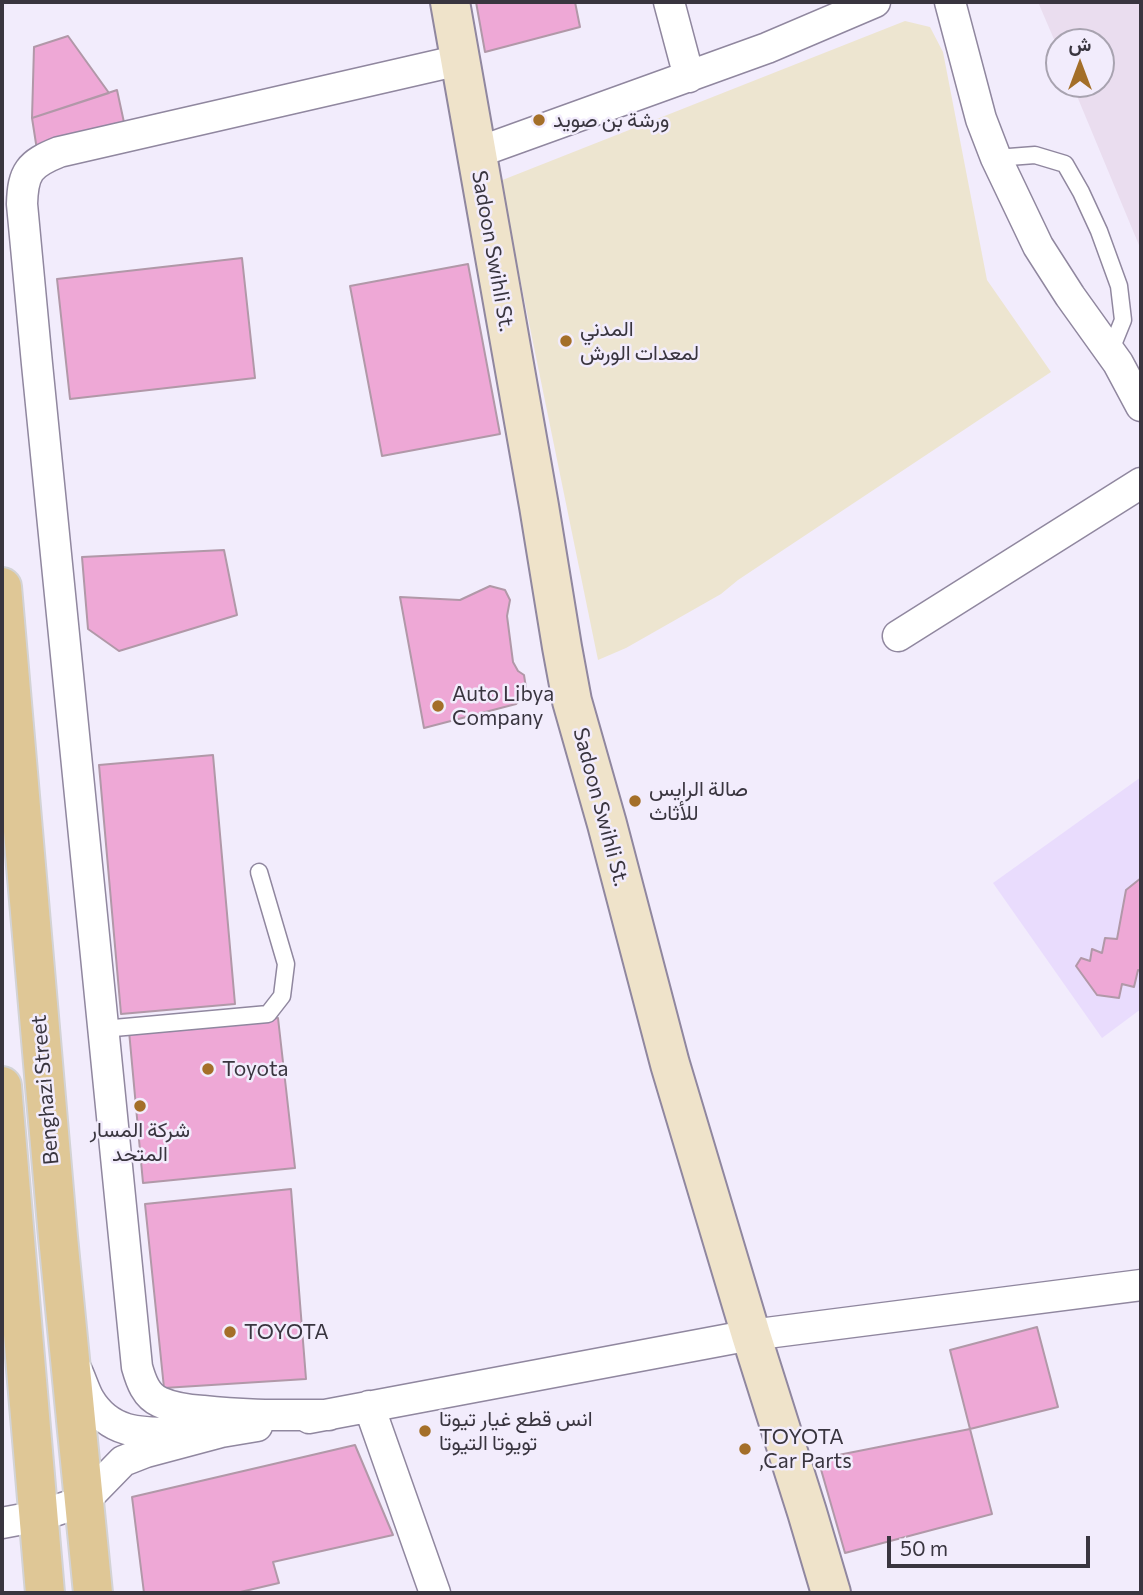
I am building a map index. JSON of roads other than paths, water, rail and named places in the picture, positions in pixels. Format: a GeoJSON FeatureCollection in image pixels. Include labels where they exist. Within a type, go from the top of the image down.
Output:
{"type":"FeatureCollection","features":[{"type":"Feature","properties":{"kind":"main road","name":"Sadoon Swihli St."},"geometry":{"type":"LineString","coordinates":[[450,2],[572,701],[670,1064],[831,1593]]}},
{"type":"Feature","properties":{"kind":"main road","name":"Benghazi Street"},"geometry":{"type":"LineString","coordinates":[[2,587],[58,1237],[93,1593]]}},
{"type":"Feature","properties":{"kind":"main road","name":"Benghazi Street"},"geometry":{"type":"LineString","coordinates":[[2,1086],[45,1593]]}},
{"type":"Feature","properties":{"kind":"street"},"geometry":{"type":"LineString","coordinates":[[669,2],[689,77]]}},
{"type":"Feature","properties":{"kind":"street"},"geometry":{"type":"LineString","coordinates":[[476,153],[767,48],[874,2]]}},
{"type":"Feature","properties":{"kind":"street"},"geometry":{"type":"LineString","coordinates":[[950,2],[981,119],[996,158],[1038,246],[1118,363],[1141,405]]}},
{"type":"Feature","properties":{"kind":"street"},"geometry":{"type":"LineString","coordinates":[[329,1415],[225,1414],[185,1409],[159,1402],[148,1393],[137,1367],[28,271],[22,186],[29,170],[42,158],[59,152],[460,60]]}},
{"type":"Feature","properties":{"kind":"street"},"geometry":{"type":"LineString","coordinates":[[898,636],[1141,482]]}},
{"type":"Feature","properties":{"kind":"street"},"geometry":{"type":"LineString","coordinates":[[2,1523],[38,1516],[84,1501],[123,1461],[146,1452],[221,1432],[329,1415],[751,1335],[1141,1285]]}},
{"type":"Feature","properties":{"kind":"street"},"geometry":{"type":"LineString","coordinates":[[70,1352],[88,1398],[100,1415],[120,1429],[151,1433],[221,1432]]}},
{"type":"Feature","properties":{"kind":"street"},"geometry":{"type":"LineString","coordinates":[[369,1406],[435,1593]]}},
{"type":"Feature","properties":{"kind":"lane"},"geometry":{"type":"LineString","coordinates":[[996,158],[1035,155],[1065,164],[1099,231],[1119,286],[1123,320],[1110,352]]}},
{"type":"Feature","properties":{"kind":"lane"},"geometry":{"type":"LineString","coordinates":[[103,1028],[268,1014],[282,996],[286,964],[259,872]]}},
{"type":"Feature","properties":{"kind":"place","name":"ورشة بن صويد"},"geometry":{"type":"Point","coordinates":[539,120]}},
{"type":"Feature","properties":{"kind":"place","name":"المدني لمعدات الورش"},"geometry":{"type":"Point","coordinates":[566,341]}},
{"type":"Feature","properties":{"kind":"place","name":"Auto Libya Company"},"geometry":{"type":"Point","coordinates":[438,706]}},
{"type":"Feature","properties":{"kind":"place","name":"صالة الرايس للأثاث"},"geometry":{"type":"Point","coordinates":[635,801]}},
{"type":"Feature","properties":{"kind":"place","name":"Toyota"},"geometry":{"type":"Point","coordinates":[208,1069]}},
{"type":"Feature","properties":{"kind":"place","name":"شركة المسار المتحد"},"geometry":{"type":"Point","coordinates":[140,1106]}},
{"type":"Feature","properties":{"kind":"place","name":"TOYOTA"},"geometry":{"type":"Point","coordinates":[230,1332]}},
{"type":"Feature","properties":{"kind":"place","name":"انس قطع غيار تيوتا تويوتا التيوتا"},"geometry":{"type":"Point","coordinates":[425,1431]}},
{"type":"Feature","properties":{"kind":"place","name":"TOYOTA ,Car Parts"},"geometry":{"type":"Point","coordinates":[745,1449]}}]}
